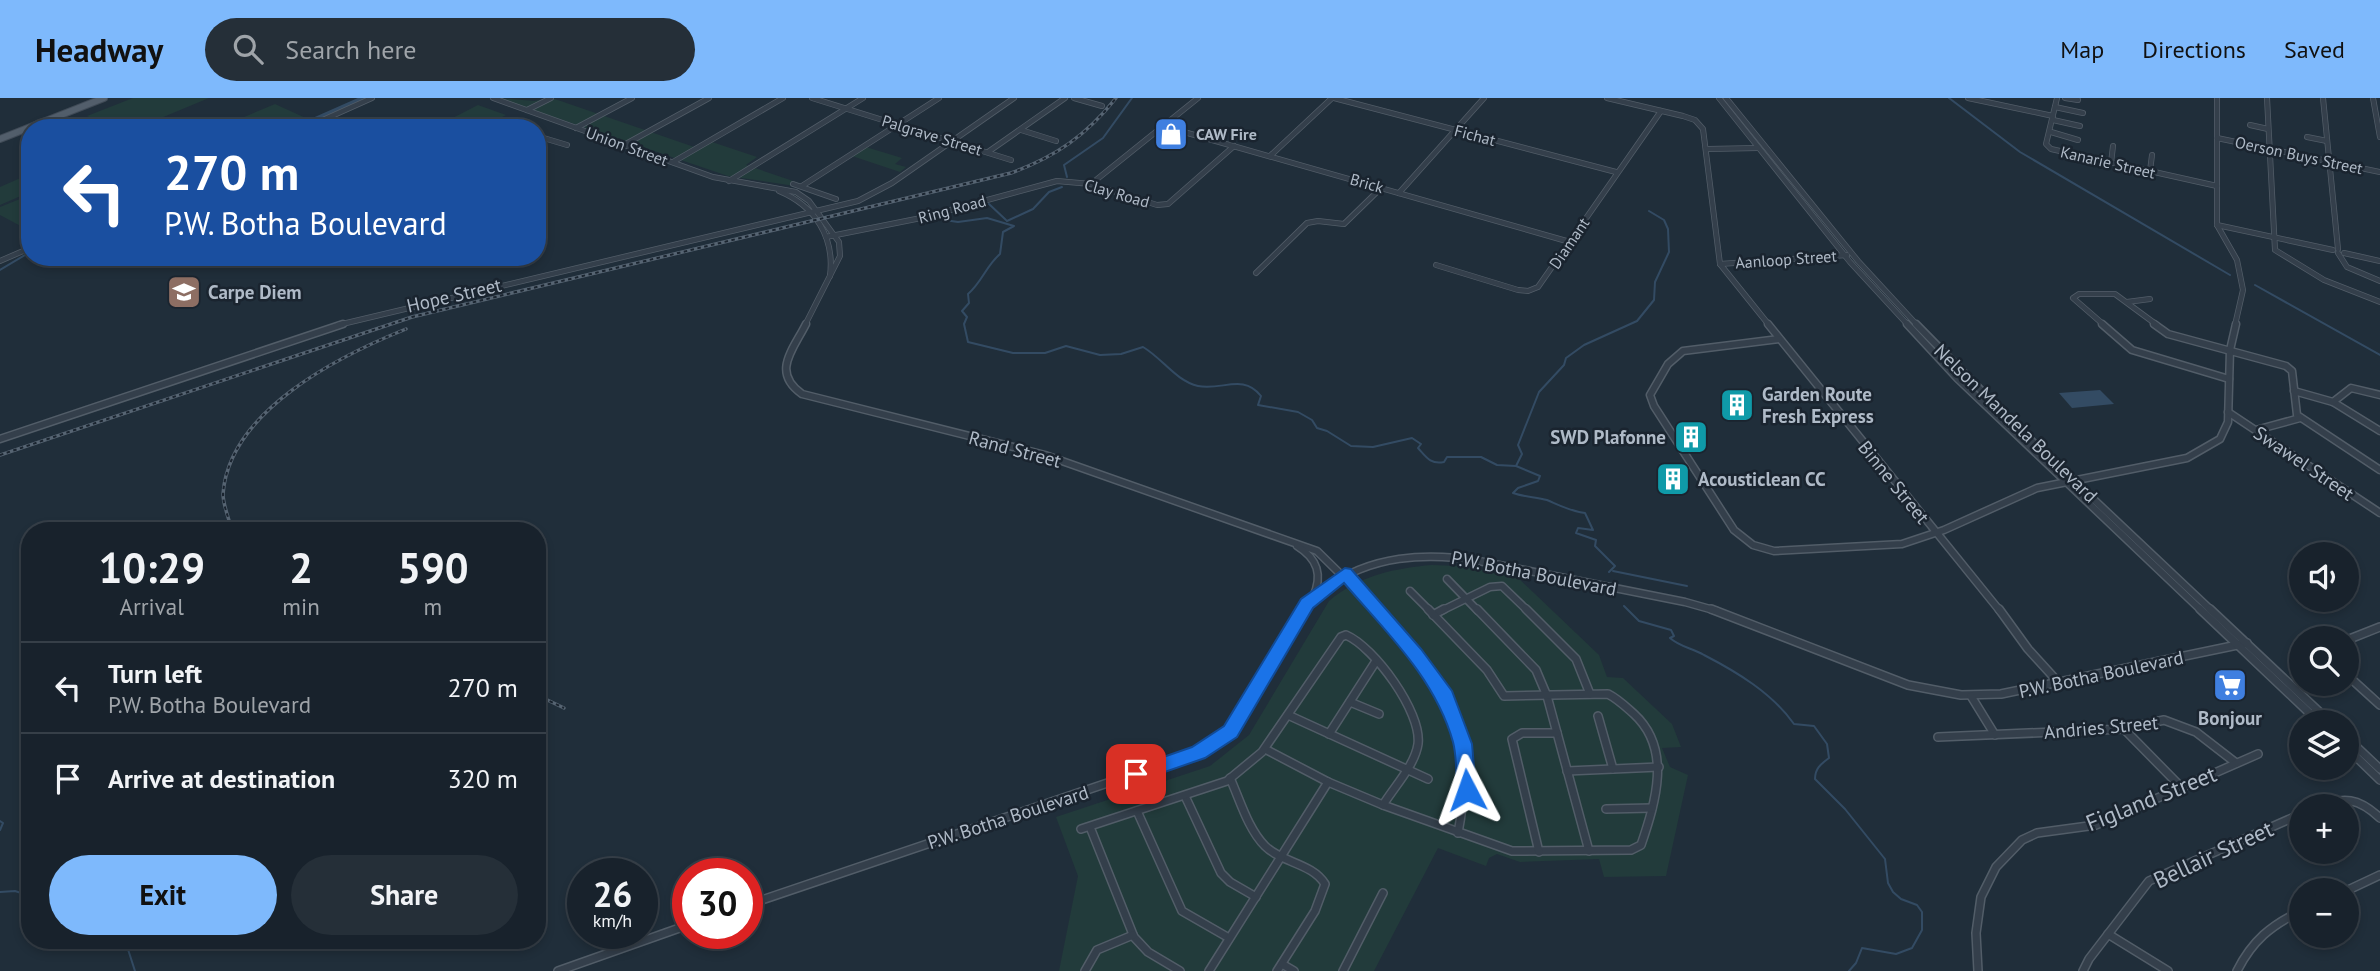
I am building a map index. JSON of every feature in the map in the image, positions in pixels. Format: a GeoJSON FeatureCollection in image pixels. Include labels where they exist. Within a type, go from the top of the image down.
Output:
{"type":"FeatureCollection","features":[{"type":"Feature","properties":{"kind":"main road"},"geometry":{"type":"LineString","coordinates":[[53,119],[104,98]]}},
{"type":"Feature","properties":{"kind":"main road"},"geometry":{"type":"LineString","coordinates":[[60,119],[113,98]]}},
{"type":"Feature","properties":{"kind":"main road"},"geometry":{"type":"LineString","coordinates":[[0,141],[21,132]]}},
{"type":"Feature","properties":{"kind":"main road"},"geometry":{"type":"LineString","coordinates":[[0,141],[21,134]]}},
{"type":"Feature","properties":{"kind":"street"},"geometry":{"type":"LineString","coordinates":[[325,119],[372,98]]}},
{"type":"Feature","properties":{"kind":"street","name":"Union Street"},"geometry":{"type":"LineString","coordinates":[[493,98],[729,181],[796,192],[817,211],[834,235]]}},
{"type":"Feature","properties":{"kind":"street"},"geometry":{"type":"LineString","coordinates":[[527,110],[551,98]]}},
{"type":"Feature","properties":{"kind":"street"},"geometry":{"type":"LineString","coordinates":[[576,128],[632,98]]}},
{"type":"Feature","properties":{"kind":"street"},"geometry":{"type":"LineString","coordinates":[[624,145],[709,98]]}},
{"type":"Feature","properties":{"kind":"street"},"geometry":{"type":"LineString","coordinates":[[672,162],[783,98]]}},
{"type":"Feature","properties":{"kind":"street","name":"Palgrave Street"},"geometry":{"type":"LineString","coordinates":[[812,98],[1011,160]]}},
{"type":"Feature","properties":{"kind":"street"},"geometry":{"type":"LineString","coordinates":[[729,181],[863,98]]}},
{"type":"Feature","properties":{"kind":"street"},"geometry":{"type":"LineString","coordinates":[[802,186],[939,98]]}},
{"type":"Feature","properties":{"kind":"street","name":"Hope Street"},"geometry":{"type":"LineString","coordinates":[[0,439],[354,320],[817,211],[873,195],[1014,98]]}},
{"type":"Feature","properties":{"kind":"street"},"geometry":{"type":"LineString","coordinates":[[988,152],[1065,98]]}},
{"type":"Feature","properties":{"kind":"street"},"geometry":{"type":"LineString","coordinates":[[1074,98],[1102,106]]}},
{"type":"Feature","properties":{"kind":"street"},"geometry":{"type":"LineString","coordinates":[[1091,184],[1198,98]]}},
{"type":"Feature","properties":{"kind":"street"},"geometry":{"type":"LineString","coordinates":[[1270,156],[1333,98]]}},
{"type":"Feature","properties":{"kind":"street","name":"Fichat"},"geometry":{"type":"LineString","coordinates":[[1333,98],[1616,173]]}},
{"type":"Feature","properties":{"kind":"street"},"geometry":{"type":"LineString","coordinates":[[1399,193],[1484,98]]}},
{"type":"Feature","properties":{"kind":"street"},"geometry":{"type":"LineString","coordinates":[[1606,98],[1695,120],[1703,130],[1708,149],[1720,264]]}},
{"type":"Feature","properties":{"kind":"street"},"geometry":{"type":"LineString","coordinates":[[1968,98],[2080,126]]}},
{"type":"Feature","properties":{"kind":"street","name":"Kanarie Street"},"geometry":{"type":"LineString","coordinates":[[2055,98],[2051,132],[2046,144],[2051,149],[2217,186]]}},
{"type":"Feature","properties":{"kind":"street"},"geometry":{"type":"LineString","coordinates":[[2065,98],[2078,100]]}},
{"type":"Feature","properties":{"kind":"street"},"geometry":{"type":"LineString","coordinates":[[1779,339],[1683,351],[1668,364],[1651,391],[1654,406],[1734,530],[1753,545],[1786,552],[1887,547],[1935,533],[2026,492],[2187,458],[2220,439],[2228,422],[2230,350],[2242,303],[2242,280],[2236,260],[2217,225],[2217,98]]}},
{"type":"Feature","properties":{"kind":"street"},"geometry":{"type":"LineString","coordinates":[[2267,98],[2275,250],[2310,273],[2380,302]]}},
{"type":"Feature","properties":{"kind":"street"},"geometry":{"type":"LineString","coordinates":[[2323,98],[2341,261],[2347,267],[2380,281]]}},
{"type":"Feature","properties":{"kind":"street"},"geometry":{"type":"LineString","coordinates":[[2373,98],[2380,137]]}},
{"type":"Feature","properties":{"kind":"street","name":"Nelson Mandela Boulevard"},"geometry":{"type":"LineString","coordinates":[[1725,101],[1853,255],[1937,347],[2157,558],[2307,710]]}},
{"type":"Feature","properties":{"kind":"street","name":"Nelson Mandela Boulevard"},"geometry":{"type":"LineString","coordinates":[[1725,101],[1758,148],[1844,256],[1957,378],[2148,559],[2317,710]]}},
{"type":"Feature","properties":{"kind":"street"},"geometry":{"type":"LineString","coordinates":[[2055,107],[2083,113]]}},
{"type":"Feature","properties":{"kind":"street","name":"Diamant"},"geometry":{"type":"LineString","coordinates":[[1436,265],[1528,291],[1538,287],[1661,111]]}},
{"type":"Feature","properties":{"kind":"street"},"geometry":{"type":"LineString","coordinates":[[2250,125],[2268,129]]}},
{"type":"Feature","properties":{"kind":"street","name":"Brick"},"geometry":{"type":"LineString","coordinates":[[1163,126],[1570,242]]}},
{"type":"Feature","properties":{"kind":"street"},"geometry":{"type":"LineString","coordinates":[[1021,130],[1056,141]]}},
{"type":"Feature","properties":{"kind":"street"},"geometry":{"type":"LineString","coordinates":[[2051,132],[2078,140]]}},
{"type":"Feature","properties":{"kind":"street"},"geometry":{"type":"LineString","coordinates":[[2307,137],[2327,141]]}},
{"type":"Feature","properties":{"kind":"street","name":"Oerson Buys Street"},"geometry":{"type":"LineString","coordinates":[[2217,138],[2380,172]]}},
{"type":"Feature","properties":{"kind":"street"},"geometry":{"type":"LineString","coordinates":[[546,139],[567,145]]}},
{"type":"Feature","properties":{"kind":"street","name":"Clay Road"},"geometry":{"type":"LineString","coordinates":[[1077,181],[1157,205],[1172,203],[1234,146]]}},
{"type":"Feature","properties":{"kind":"street"},"geometry":{"type":"LineString","coordinates":[[2111,163],[2113,146]]}},
{"type":"Feature","properties":{"kind":"street"},"geometry":{"type":"LineString","coordinates":[[1708,149],[1765,148]]}},
{"type":"Feature","properties":{"kind":"street"},"geometry":{"type":"LineString","coordinates":[[2150,171],[2152,155]]}},
{"type":"Feature","properties":{"kind":"street","name":"Ring Road"},"geometry":{"type":"LineString","coordinates":[[826,237],[921,218],[1049,182],[1077,181]]}},
{"type":"Feature","properties":{"kind":"street"},"geometry":{"type":"LineString","coordinates":[[793,184],[836,199]]}},
{"type":"Feature","properties":{"kind":"street","name":"Union Street"},"geometry":{"type":"LineString","coordinates":[[764,186],[791,195],[809,212],[826,237]]}},
{"type":"Feature","properties":{"kind":"street"},"geometry":{"type":"LineString","coordinates":[[1256,273],[1303,225],[1318,221],[1345,224],[1381,188]]}},
{"type":"Feature","properties":{"kind":"street"},"geometry":{"type":"LineString","coordinates":[[2217,225],[2380,261]]}},
{"type":"Feature","properties":{"kind":"street","name":"Rand Street"},"geometry":{"type":"LineString","coordinates":[[834,235],[840,246],[840,256],[786,364],[788,383],[802,394],[1045,455],[1317,551],[1345,574],[1431,673],[1451,708],[1463,744],[1466,768],[1464,809],[1458,833]]}},
{"type":"Feature","properties":{"kind":"street","name":"Rand Street"},"geometry":{"type":"LineString","coordinates":[[826,237],[832,252],[830,277]]}},
{"type":"Feature","properties":{"kind":"street"},"geometry":{"type":"LineString","coordinates":[[0,251],[10,256]]}},
{"type":"Feature","properties":{"kind":"street"},"geometry":{"type":"LineString","coordinates":[[0,261],[21,252]]}},
{"type":"Feature","properties":{"kind":"street","name":"Aanloop Street"},"geometry":{"type":"LineString","coordinates":[[1720,264],[1853,255]]}},
{"type":"Feature","properties":{"kind":"street","name":"Binne Street"},"geometry":{"type":"LineString","coordinates":[[1720,264],[1935,533],[1992,600],[2028,649],[2059,683]]}},
{"type":"Feature","properties":{"kind":"street"},"geometry":{"type":"LineString","coordinates":[[2229,379],[2132,350],[2073,298],[2079,294],[2111,293],[2168,334],[2286,366],[2292,371],[2295,412],[2300,418],[2380,470]]}},
{"type":"Feature","properties":{"kind":"street"},"geometry":{"type":"LineString","coordinates":[[2127,302],[2150,299]]}},
{"type":"Feature","properties":{"kind":"street"},"geometry":{"type":"LineString","coordinates":[[2333,402],[2350,388],[2363,388],[2380,395]]}},
{"type":"Feature","properties":{"kind":"street"},"geometry":{"type":"LineString","coordinates":[[2294,391],[2333,402],[2380,431]]}},
{"type":"Feature","properties":{"kind":"street","name":"Swawel Street"},"geometry":{"type":"LineString","coordinates":[[2228,412],[2380,513]]}},
{"type":"Feature","properties":{"kind":"street"},"geometry":{"type":"LineString","coordinates":[[2256,430],[2300,418]]}},
{"type":"Feature","properties":{"kind":"street"},"geometry":{"type":"LineString","coordinates":[[1280,537],[1308,552],[1318,565],[1320,581],[1311,601]]}},
{"type":"Feature","properties":{"kind":"street","name":"P.W. Botha Boulevard"},"geometry":{"type":"LineString","coordinates":[[763,900],[1058,801],[1210,746],[1230,732],[1302,611],[1311,601],[1345,574],[1384,562],[1417,556],[1450,556],[1479,561],[1710,608],[1891,680],[1928,690],[1971,696],[2001,694],[2059,683],[2243,644]]}},
{"type":"Feature","properties":{"kind":"street"},"geometry":{"type":"LineString","coordinates":[[2148,559],[2157,558]]}},
{"type":"Feature","properties":{"kind":"street"},"geometry":{"type":"LineString","coordinates":[[1447,579],[1536,670],[1547,696],[1589,851]]}},
{"type":"Feature","properties":{"kind":"street"},"geometry":{"type":"LineString","coordinates":[[1433,615],[1494,585],[1505,589],[1576,659],[1590,694]]}},
{"type":"Feature","properties":{"kind":"street"},"geometry":{"type":"LineString","coordinates":[[1265,749],[1328,782],[1383,806],[1512,851],[1637,848],[1643,841],[1652,808],[1659,767],[1658,754],[1645,724],[1613,696],[1590,694],[1510,697],[1500,693],[1492,676],[1410,591]]}},
{"type":"Feature","properties":{"kind":"street"},"geometry":{"type":"LineString","coordinates":[[2359,635],[2380,627]]}},
{"type":"Feature","properties":{"kind":"street"},"geometry":{"type":"LineString","coordinates":[[1180,971],[1148,952],[1133,935],[1085,828],[1185,796],[1230,778],[1265,749],[1343,636],[1354,636],[1397,687],[1417,732],[1416,750],[1383,806]]}},
{"type":"Feature","properties":{"kind":"street"},"geometry":{"type":"LineString","coordinates":[[1329,734],[1376,661]]}},
{"type":"Feature","properties":{"kind":"street"},"geometry":{"type":"LineString","coordinates":[[2359,686],[2380,704]]}},
{"type":"Feature","properties":{"kind":"street"},"geometry":{"type":"LineString","coordinates":[[1971,696],[1994,735]]}},
{"type":"Feature","properties":{"kind":"street"},"geometry":{"type":"LineString","coordinates":[[1350,702],[1379,715]]}},
{"type":"Feature","properties":{"kind":"street"},"geometry":{"type":"LineString","coordinates":[[1288,715],[1428,779]]}},
{"type":"Feature","properties":{"kind":"street"},"geometry":{"type":"LineString","coordinates":[[1598,716],[1613,769]]}},
{"type":"Feature","properties":{"kind":"street","name":"Andries Street"},"geometry":{"type":"LineString","coordinates":[[1938,737],[2124,729],[2164,720],[2177,723],[2207,739],[2236,763]]}},
{"type":"Feature","properties":{"kind":"street"},"geometry":{"type":"LineString","coordinates":[[2124,729],[2180,786]]}},
{"type":"Feature","properties":{"kind":"street"},"geometry":{"type":"LineString","coordinates":[[1539,852],[1512,738],[1522,733],[1557,733]]}},
{"type":"Feature","properties":{"kind":"street"},"geometry":{"type":"LineString","coordinates":[[2359,749],[2380,769]]}},
{"type":"Feature","properties":{"kind":"street","name":"Figland Street"},"geometry":{"type":"LineString","coordinates":[[1978,971],[1976,933],[1981,897],[1990,876],[2016,845],[2037,833],[2096,825],[2258,754]]}},
{"type":"Feature","properties":{"kind":"street"},"geometry":{"type":"LineString","coordinates":[[2359,760],[2380,780]]}},
{"type":"Feature","properties":{"kind":"street"},"geometry":{"type":"LineString","coordinates":[[1567,771],[1659,767]]}},
{"type":"Feature","properties":{"kind":"street"},"geometry":{"type":"LineString","coordinates":[[1230,778],[1263,845],[1318,876],[1325,884],[1315,911],[1280,968],[1294,971]]}},
{"type":"Feature","properties":{"kind":"street"},"geometry":{"type":"LineString","coordinates":[[1209,971],[1328,782]]}},
{"type":"Feature","properties":{"kind":"street"},"geometry":{"type":"LineString","coordinates":[[1185,796],[1221,873],[1230,882],[1256,897]]}},
{"type":"Feature","properties":{"kind":"street"},"geometry":{"type":"LineString","coordinates":[[2359,801],[2380,818]]}},
{"type":"Feature","properties":{"kind":"street"},"geometry":{"type":"LineString","coordinates":[[1606,809],[1652,808]]}},
{"type":"Feature","properties":{"kind":"street"},"geometry":{"type":"LineString","coordinates":[[1137,811],[1182,911],[1229,938]]}},
{"type":"Feature","properties":{"kind":"street","name":"Bellair Street"},"geometry":{"type":"LineString","coordinates":[[2083,971],[2089,959],[2149,881],[2289,819]]}},
{"type":"Feature","properties":{"kind":"street"},"geometry":{"type":"LineString","coordinates":[[2359,885],[2380,875]]}},
{"type":"Feature","properties":{"kind":"street"},"geometry":{"type":"LineString","coordinates":[[1343,971],[1383,892]]}},
{"type":"Feature","properties":{"kind":"street"},"geometry":{"type":"LineString","coordinates":[[2237,971],[2249,947],[2259,935],[2289,917]]}},
{"type":"Feature","properties":{"kind":"street"},"geometry":{"type":"LineString","coordinates":[[558,971],[672,931]]}},
{"type":"Feature","properties":{"kind":"street"},"geometry":{"type":"LineString","coordinates":[[2108,934],[2168,971]]}},
{"type":"Feature","properties":{"kind":"street"},"geometry":{"type":"LineString","coordinates":[[1085,971],[1091,953],[1097,948],[1133,935]]}},
{"type":"Feature","properties":{"kind":"green space"},"geometry":{"type":"Polygon","coordinates":[[[133,98],[209,98],[159,119],[93,119],[87,116],[133,98]]]}},
{"type":"Feature","properties":{"kind":"green space"},"geometry":{"type":"Polygon","coordinates":[[[498,98],[534,101],[552,98],[700,149],[712,142],[757,157],[746,165],[799,183],[795,186],[728,176],[498,98]]]}},
{"type":"Feature","properties":{"kind":"green space"},"geometry":{"type":"Polygon","coordinates":[[[275,104],[308,119],[239,119],[275,104]]]}},
{"type":"Feature","properties":{"kind":"green space"},"geometry":{"type":"Polygon","coordinates":[[[478,105],[506,115],[498,119],[451,119],[478,105]]]}},
{"type":"Feature","properties":{"kind":"green space"},"geometry":{"type":"Polygon","coordinates":[[[866,147],[902,158],[895,164],[906,167],[900,172],[852,156],[866,147]]]}},
{"type":"Feature","properties":{"kind":"green space"},"geometry":{"type":"Polygon","coordinates":[[[21,178],[21,196],[0,205],[0,187],[21,178]]]}},
{"type":"Feature","properties":{"kind":"green space"},"geometry":{"type":"Polygon","coordinates":[[[21,199],[21,226],[0,215],[0,207],[21,199]]]}},
{"type":"Feature","properties":{"kind":"green space"},"geometry":{"type":"Polygon","coordinates":[[[1457,566],[1516,576],[1599,655],[1607,677],[1623,678],[1672,724],[1681,747],[1662,748],[1670,767],[1688,775],[1666,876],[1604,877],[1599,859],[1520,862],[1497,854],[1489,858],[1486,866],[1438,848],[1374,971],[1059,971],[1078,876],[1056,817],[1210,766],[1249,735],[1329,601],[1365,579],[1404,568],[1457,566]]]}},
{"type":"Feature","properties":{"kind":"water"},"geometry":{"type":"Polygon","coordinates":[[[2100,390],[2114,404],[2072,408],[2059,393],[2100,390]]]}},
{"type":"Feature","properties":{"kind":"waterway"},"geometry":{"type":"LineString","coordinates":[[316,119],[364,98]]}},
{"type":"Feature","properties":{"kind":"waterway"},"geometry":{"type":"LineString","coordinates":[[1067,177],[1064,165],[1103,138],[1132,98]]}},
{"type":"Feature","properties":{"kind":"waterway"},"geometry":{"type":"LineString","coordinates":[[1949,98],[2020,152],[2230,275]]}},
{"type":"Feature","properties":{"kind":"waterway"},"geometry":{"type":"LineString","coordinates":[[1007,221],[1033,209],[1049,192],[1062,187]]}},
{"type":"Feature","properties":{"kind":"waterway"},"geometry":{"type":"LineString","coordinates":[[989,204],[1006,220]]}},
{"type":"Feature","properties":{"kind":"waterway"},"geometry":{"type":"LineString","coordinates":[[1516,466],[1522,454],[1518,445],[1539,392],[1564,365],[1566,358],[1584,345],[1637,321],[1654,300],[1655,282],[1669,252],[1668,229],[1664,220],[1649,211]]}},
{"type":"Feature","properties":{"kind":"waterway"},"geometry":{"type":"LineString","coordinates":[[938,219],[958,222],[987,218],[1014,226],[1003,232],[1000,254],[968,294],[969,303],[962,311],[967,317],[964,324],[968,342],[1013,353],[1045,353],[1066,346],[1100,355],[1121,354],[1143,347],[1190,383],[1207,387],[1247,385],[1261,396],[1258,405],[1298,412],[1312,420],[1317,428],[1351,446],[1373,447],[1412,438],[1421,444],[1418,448],[1429,460],[1436,462],[1444,462],[1447,457],[1481,457],[1497,465],[1516,466]]}},
{"type":"Feature","properties":{"kind":"waterway"},"geometry":{"type":"LineString","coordinates":[[0,270],[21,257]]}},
{"type":"Feature","properties":{"kind":"waterway"},"geometry":{"type":"LineString","coordinates":[[2255,285],[2380,355]]}},
{"type":"Feature","properties":{"kind":"waterway"},"geometry":{"type":"LineString","coordinates":[[1516,466],[1540,476],[1538,481],[1518,488],[1513,493],[1547,500],[1585,513],[1593,530],[1578,528],[1576,533],[1596,540],[1595,546],[1615,566],[1609,572]]}},
{"type":"Feature","properties":{"kind":"waterway"},"geometry":{"type":"LineString","coordinates":[[1613,571],[1687,586]]}},
{"type":"Feature","properties":{"kind":"waterway"},"geometry":{"type":"LineString","coordinates":[[1624,606],[1639,621],[1671,630],[1674,636],[1670,638],[1674,641],[1753,684],[1794,724],[1814,726],[1827,744],[1829,758],[1817,769],[1815,779],[1845,809],[1885,859],[1888,883],[1893,892],[1901,899],[1917,905],[1922,912],[1922,930],[1912,948],[1896,954],[1862,948],[1856,963],[1849,971]]}},
{"type":"Feature","properties":{"kind":"waterway"},"geometry":{"type":"LineString","coordinates":[[0,821],[3,823],[0,830]]}},
{"type":"Feature","properties":{"kind":"waterway"},"geometry":{"type":"LineString","coordinates":[[0,892],[21,893]]}},
{"type":"Feature","properties":{"kind":"waterway"},"geometry":{"type":"LineString","coordinates":[[128,949],[135,971]]}},
{"type":"Feature","properties":{"kind":"railway"},"geometry":{"type":"LineString","coordinates":[[0,455],[412,317],[1011,173],[1042,160],[1082,134],[1116,98]]}},
{"type":"Feature","properties":{"kind":"railway"},"geometry":{"type":"LineString","coordinates":[[230,522],[223,494],[230,464],[245,437],[266,412],[320,371],[350,354],[406,329]]}},
{"type":"Feature","properties":{"kind":"railway"},"geometry":{"type":"LineString","coordinates":[[546,699],[564,708]]}},
{"type":"Feature","properties":{"kind":"place","name":"CAW Fire"},"geometry":{"type":"Point","coordinates":[1171,134]}},
{"type":"Feature","properties":{"kind":"place","name":"Carpe Diem"},"geometry":{"type":"Point","coordinates":[184,292]}},
{"type":"Feature","properties":{"kind":"place","name":"Garden Route Fresh Express"},"geometry":{"type":"Point","coordinates":[1737,405]}},
{"type":"Feature","properties":{"kind":"place","name":"SWD Plafonne"},"geometry":{"type":"Point","coordinates":[1691,437]}},
{"type":"Feature","properties":{"kind":"place","name":"Acousticlean CC"},"geometry":{"type":"Point","coordinates":[1673,479]}},
{"type":"Feature","properties":{"kind":"place","name":"Bonjour"},"geometry":{"type":"Point","coordinates":[2230,685]}},
{"type":"Feature","properties":{"kind":"route"},"geometry":{"type":"LineString","coordinates":[[1136,774],[1199,752],[1230,732],[1307,603],[1345,574],[1415,653],[1445,696],[1463,744],[1467,790]]}}]}
